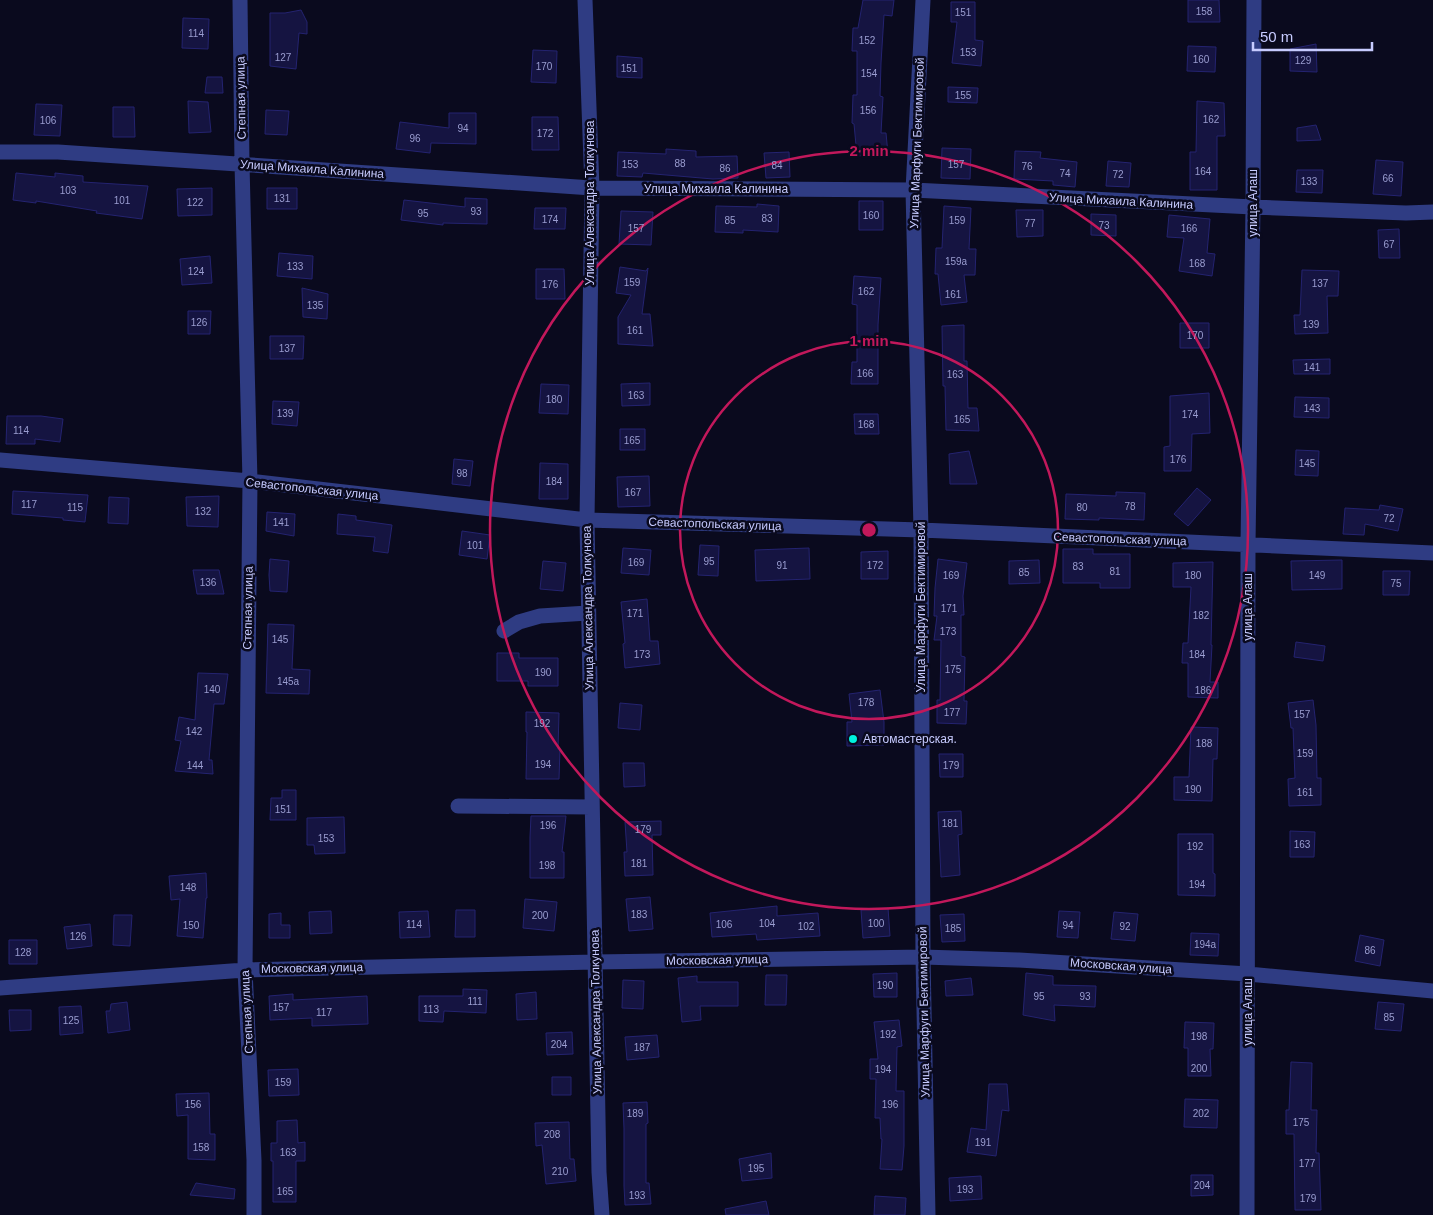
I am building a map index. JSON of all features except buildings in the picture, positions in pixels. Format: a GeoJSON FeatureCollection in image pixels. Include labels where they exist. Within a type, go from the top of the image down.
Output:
{"type":"FeatureCollection","features":[{"type":"Feature","properties":{"kind":"street","name":"Степная улица"},"geometry":{"type":"LineString","coordinates":[[240,0],[250,481],[245,970],[254,1160],[254,1215]]}},
{"type":"Feature","properties":{"kind":"street","name":"Улица Александра Толкунова"},"geometry":{"type":"LineString","coordinates":[[585,0],[592,188],[587,520],[588,613],[594,962],[599,1172],[602,1215]]}},
{"type":"Feature","properties":{"kind":"street","name":"Улица Марфуги Бектимировой"},"geometry":{"type":"LineString","coordinates":[[923,0],[913,190],[921,530],[923,957],[928,1215]]}},
{"type":"Feature","properties":{"kind":"street","name":"улица Алаш"},"geometry":{"type":"LineString","coordinates":[[1247,1215],[1248,544],[1254,207],[1254,0]]}},
{"type":"Feature","properties":{"kind":"street","name":"Улица Михаила Калинина"},"geometry":{"type":"LineString","coordinates":[[0,152],[58,152],[592,188],[913,190],[1254,207],[1406,213],[1433,212]]}},
{"type":"Feature","properties":{"kind":"street","name":"Севастопольская улица"},"geometry":{"type":"LineString","coordinates":[[0,460],[250,481],[587,520],[921,530],[1433,553]]}},
{"type":"Feature","properties":{"kind":"street"},"geometry":{"type":"LineString","coordinates":[[504,631],[518,622],[540,616],[588,613]]}},
{"type":"Feature","properties":{"kind":"street"},"geometry":{"type":"LineString","coordinates":[[458,806],[592,807]]}},
{"type":"Feature","properties":{"kind":"street","name":"Московская улица"},"geometry":{"type":"LineString","coordinates":[[0,988],[245,970],[923,957],[1019,960],[1248,974],[1433,991]]}},
{"type":"Feature","properties":{"kind":"place","name":"Автомастерская."},"geometry":{"type":"Point","coordinates":[853,739]}}]}
